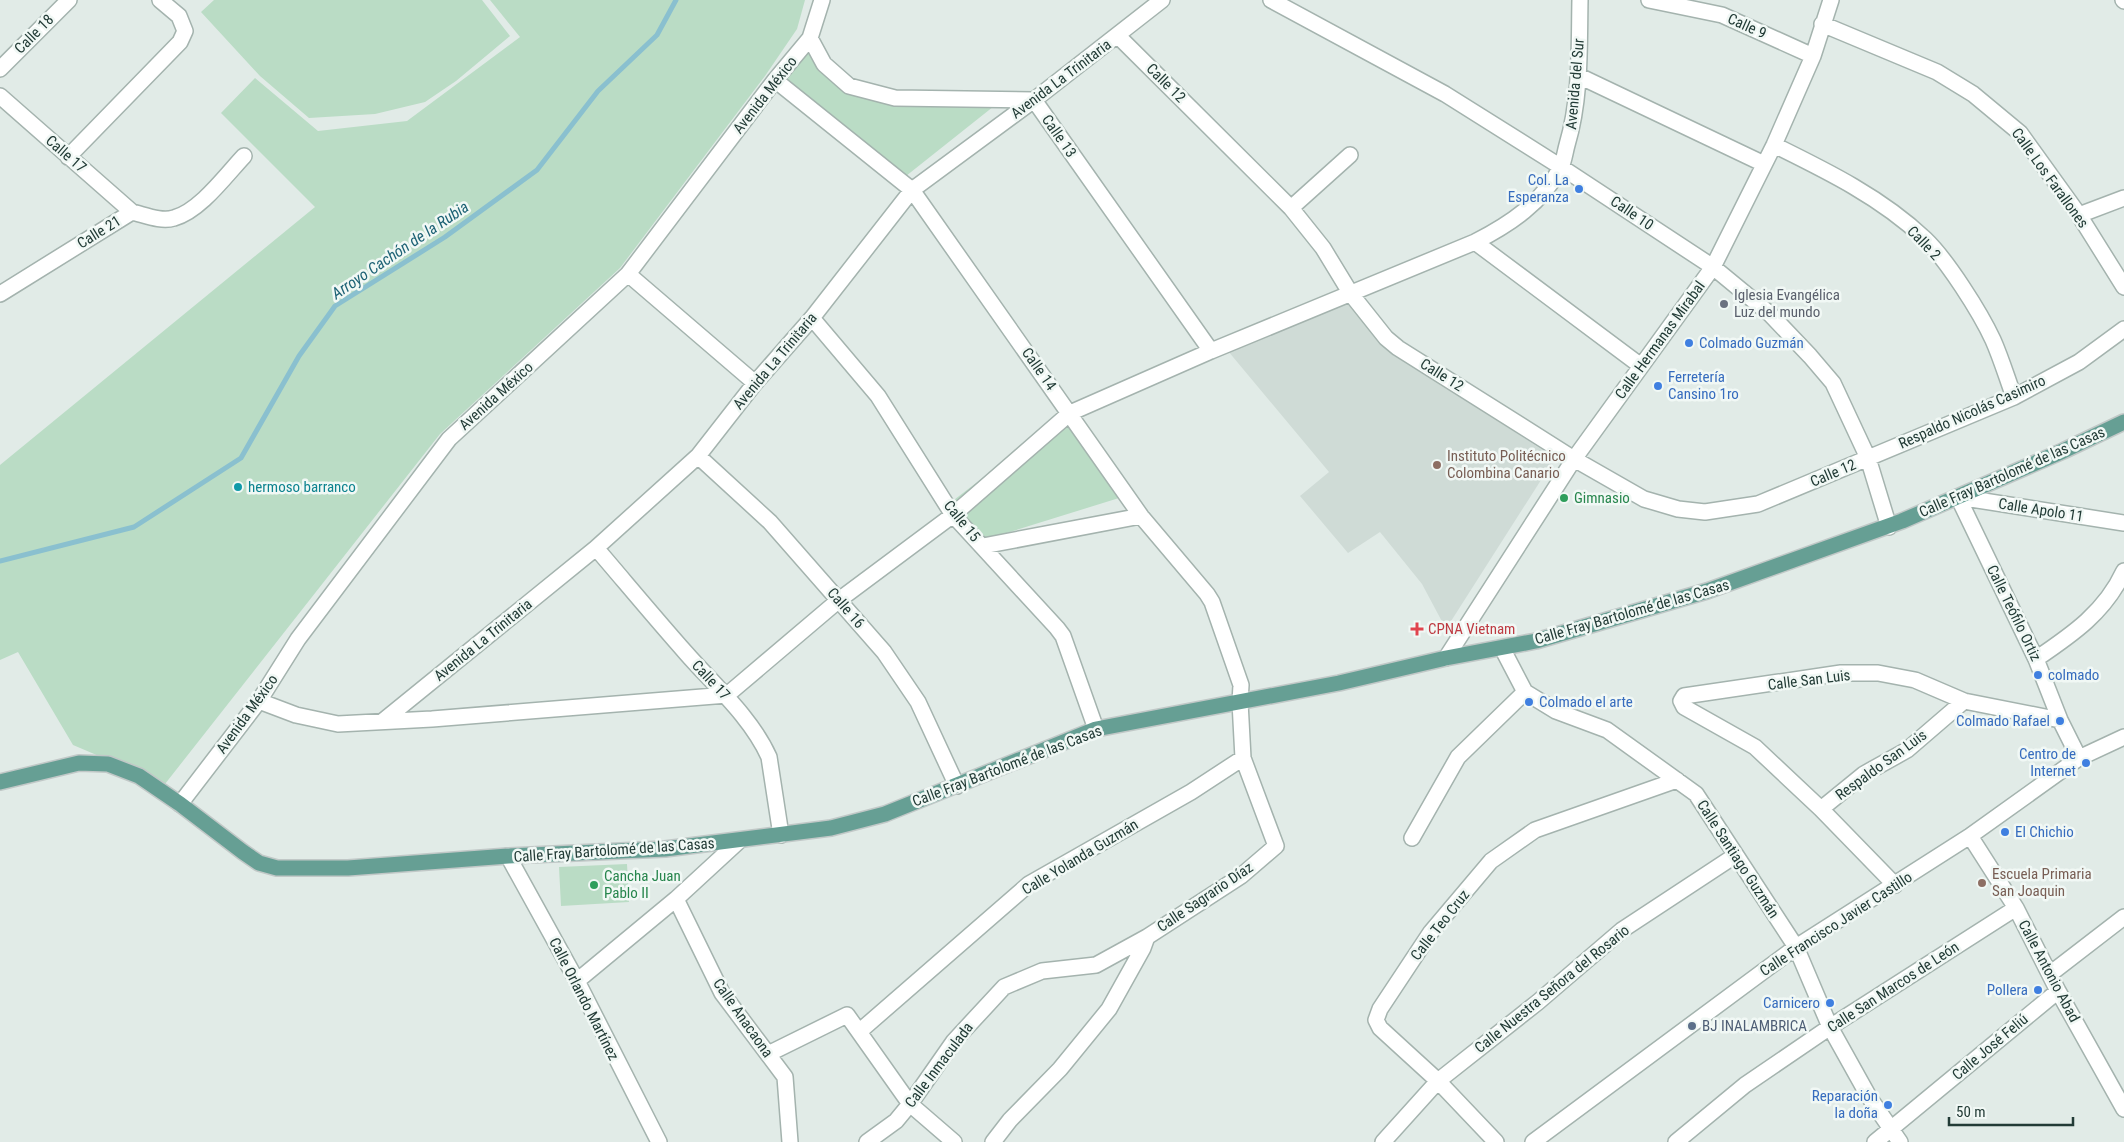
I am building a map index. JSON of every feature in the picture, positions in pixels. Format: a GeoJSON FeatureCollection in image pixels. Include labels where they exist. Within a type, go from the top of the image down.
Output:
{"type":"FeatureCollection","features":[{"type":"Feature","properties":{"kind":"main road","name":"Calle Fray Bartolomé de las Casas"},"geometry":{"type":"LineString","coordinates":[[0,782],[79,763],[108,764],[139,776],[259,863],[277,868],[348,868],[508,856],[665,849],[831,828],[886,814],[1096,729],[1339,683],[1446,658],[1536,641],[1707,591],[1889,527],[2063,451],[2124,422]]}},
{"type":"Feature","properties":{"kind":"street","name":"Calle 18"},"geometry":{"type":"LineString","coordinates":[[0,69],[68,0]]}},
{"type":"Feature","properties":{"kind":"street"},"geometry":{"type":"LineString","coordinates":[[68,156],[180,42],[184,31],[179,16],[160,0]]}},
{"type":"Feature","properties":{"kind":"street","name":"Avenida México"},"geometry":{"type":"LineString","coordinates":[[180,804],[259,701],[298,639],[449,438],[628,274],[775,80],[810,38],[822,0]]}},
{"type":"Feature","properties":{"kind":"street","name":"Avenida La Trinitaria"},"geometry":{"type":"LineString","coordinates":[[383,721],[596,548],[698,456],[755,382],[812,318],[912,190],[1034,100],[1162,0]]}},
{"type":"Feature","properties":{"kind":"street","name":"Calle 10"},"geometry":{"type":"LineString","coordinates":[[1272,0],[1445,94],[1561,167],[1713,268],[1770,314],[1833,383],[1868,458],[1889,527]]}},
{"type":"Feature","properties":{"kind":"street","name":"Avenida del Sur"},"geometry":{"type":"LineString","coordinates":[[727,696],[840,600],[953,515],[1070,413],[1211,351],[1475,242],[1503,228],[1528,209],[1543,194],[1561,167],[1572,127],[1578,76],[1580,0]]}},
{"type":"Feature","properties":{"kind":"street","name":"Calle 9"},"geometry":{"type":"LineString","coordinates":[[1649,0],[1722,15],[1813,56]]}},
{"type":"Feature","properties":{"kind":"street","name":"Calle Hermanas Mirabal"},"geometry":{"type":"LineString","coordinates":[[1446,658],[1574,459],[1713,268],[1774,144],[1813,56],[1831,0]]}},
{"type":"Feature","properties":{"kind":"street","name":"Calle Los Farallones"},"geometry":{"type":"LineString","coordinates":[[1822,24],[1937,72],[1973,94],[2020,133],[2080,215],[2124,287]]}},
{"type":"Feature","properties":{"kind":"street","name":"Calle 12"},"geometry":{"type":"LineString","coordinates":[[1118,36],[1291,208],[1323,248],[1351,294],[1386,338],[1398,348],[1574,459],[1644,499],[1678,508],[1704,512],[1758,504],[1868,458]]}},
{"type":"Feature","properties":{"kind":"street","name":"Calle 13"},"geometry":{"type":"LineString","coordinates":[[810,38],[824,64],[849,86],[895,98],[1034,100],[1211,351]]}},
{"type":"Feature","properties":{"kind":"street"},"geometry":{"type":"LineString","coordinates":[[1578,76],[1764,164]]}},
{"type":"Feature","properties":{"kind":"street","name":"Calle 14"},"geometry":{"type":"LineString","coordinates":[[775,80],[912,190],[1141,516],[1212,602],[1241,685],[1240,702]]}},
{"type":"Feature","properties":{"kind":"street","name":"Calle 17"},"geometry":{"type":"LineString","coordinates":[[0,96],[132,212]]}},
{"type":"Feature","properties":{"kind":"street","name":"Calle 2"},"geometry":{"type":"LineString","coordinates":[[1774,144],[1836,176],[1889,210],[1926,240],[1958,281],[1992,339],[2014,397]]}},
{"type":"Feature","properties":{"kind":"street"},"geometry":{"type":"LineString","coordinates":[[1291,208],[1350,155]]}},
{"type":"Feature","properties":{"kind":"street","name":"Calle 21"},"geometry":{"type":"LineString","coordinates":[[0,294],[132,212],[155,218],[174,218],[195,207],[244,156]]}},
{"type":"Feature","properties":{"kind":"street"},"geometry":{"type":"LineString","coordinates":[[2080,215],[2124,198]]}},
{"type":"Feature","properties":{"kind":"street"},"geometry":{"type":"LineString","coordinates":[[1475,242],[1641,366]]}},
{"type":"Feature","properties":{"kind":"street"},"geometry":{"type":"LineString","coordinates":[[628,274],[755,382]]}},
{"type":"Feature","properties":{"kind":"street","name":"Calle 15"},"geometry":{"type":"LineString","coordinates":[[812,318],[878,396],[953,515],[1063,636],[1096,729]]}},
{"type":"Feature","properties":{"kind":"street","name":"Respaldo Nicolás Casimiro"},"geometry":{"type":"LineString","coordinates":[[1868,458],[2014,397],[2079,362],[2124,329]]}},
{"type":"Feature","properties":{"kind":"street","name":"Calle 16"},"geometry":{"type":"LineString","coordinates":[[698,456],[770,522],[884,652],[918,702],[957,786]]}},
{"type":"Feature","properties":{"kind":"street","name":"Calle Apolo 11"},"geometry":{"type":"LineString","coordinates":[[1958,497],[2124,523]]}},
{"type":"Feature","properties":{"kind":"street","name":"Calle Teófilo Ortiz"},"geometry":{"type":"LineString","coordinates":[[1958,497],[2036,659],[2060,720],[2079,758]]}},
{"type":"Feature","properties":{"kind":"street"},"geometry":{"type":"LineString","coordinates":[[983,546],[1141,516]]}},
{"type":"Feature","properties":{"kind":"street","name":"Calle 17"},"geometry":{"type":"LineString","coordinates":[[596,548],[687,654],[727,696],[764,747],[769,757],[782,835]]}},
{"type":"Feature","properties":{"kind":"street"},"geometry":{"type":"LineString","coordinates":[[2036,659],[2076,632],[2106,604],[2124,571]]}},
{"type":"Feature","properties":{"kind":"street"},"geometry":{"type":"LineString","coordinates":[[1412,838],[1458,758],[1525,692],[1502,648]]}},
{"type":"Feature","properties":{"kind":"street","name":"Calle San Luis"},"geometry":{"type":"LineString","coordinates":[[1821,809],[1755,746],[1684,707],[1681,701],[1684,696],[1841,673],[1878,673],[1915,680],[1964,701],[2060,720]]}},
{"type":"Feature","properties":{"kind":"street","name":"Calle Santiago Guzmán"},"geometry":{"type":"LineString","coordinates":[[1525,692],[1556,711],[1608,730],[1696,794],[1796,947],[1830,1027],[1869,1097],[1900,1142]]}},
{"type":"Feature","properties":{"kind":"street"},"geometry":{"type":"LineString","coordinates":[[259,701],[296,715],[338,724],[727,696]]}},
{"type":"Feature","properties":{"kind":"street","name":"Respaldo San Luis"},"geometry":{"type":"LineString","coordinates":[[1821,809],[1864,774],[1907,750],[1964,701]]}},
{"type":"Feature","properties":{"kind":"street","name":"Calle Sagrario Díaz"},"geometry":{"type":"LineString","coordinates":[[993,1142],[1010,1120],[1060,1069],[1109,1009],[1148,937],[1241,876],[1276,846],[1243,758],[1240,702]]}},
{"type":"Feature","properties":{"kind":"street","name":"Calle Francisco Javier Castillo"},"geometry":{"type":"LineString","coordinates":[[1533,1142],[1796,947],[1970,836],[2079,758],[2124,737]]}},
{"type":"Feature","properties":{"kind":"street","name":"Calle Yolanda Guzmán"},"geometry":{"type":"LineString","coordinates":[[860,1031],[1029,884],[1191,792],[1243,758]]}},
{"type":"Feature","properties":{"kind":"street","name":"Calle Teo Cruz"},"geometry":{"type":"LineString","coordinates":[[1496,1142],[1438,1080],[1380,1028],[1376,1020],[1380,1009],[1431,932],[1491,861],[1535,830],[1677,780]]}},
{"type":"Feature","properties":{"kind":"street"},"geometry":{"type":"LineString","coordinates":[[1821,809],[1895,885]]}},
{"type":"Feature","properties":{"kind":"street","name":"Calle Antonio Abad"},"geometry":{"type":"LineString","coordinates":[[1970,836],[2016,908],[2058,991],[2124,1109]]}},
{"type":"Feature","properties":{"kind":"street"},"geometry":{"type":"LineString","coordinates":[[577,981],[676,899],[739,841]]}},
{"type":"Feature","properties":{"kind":"street","name":"Calle Nuestra Señora del Rosario"},"geometry":{"type":"LineString","coordinates":[[1383,1142],[1438,1080],[1538,1002],[1622,930],[1736,855]]}},
{"type":"Feature","properties":{"kind":"street","name":"Calle Orlando Martínez"},"geometry":{"type":"LineString","coordinates":[[508,856],[577,981],[659,1142]]}},
{"type":"Feature","properties":{"kind":"street","name":"Calle Anacaona"},"geometry":{"type":"LineString","coordinates":[[676,899],[722,993],[785,1077],[790,1142]]}},
{"type":"Feature","properties":{"kind":"street","name":"Calle San Marcos de León"},"geometry":{"type":"LineString","coordinates":[[1676,1142],[1745,1085],[1830,1027],[2016,908]]}},
{"type":"Feature","properties":{"kind":"street"},"geometry":{"type":"LineString","coordinates":[[2050,974],[2124,917]]}},
{"type":"Feature","properties":{"kind":"street","name":"Calle Inmaculada"},"geometry":{"type":"LineString","coordinates":[[867,1142],[896,1121],[954,1041],[1004,987],[1042,971],[1096,965],[1148,937]]}},
{"type":"Feature","properties":{"kind":"street","name":"Calle José Feliú"},"geometry":{"type":"LineString","coordinates":[[1875,1142],[2058,991]]}},
{"type":"Feature","properties":{"kind":"street"},"geometry":{"type":"LineString","coordinates":[[768,1054],[847,1015],[910,1104],[954,1142]]}},
{"type":"Feature","properties":{"kind":"shaded area","name":"Instituto Politécnico Colombina Canario"},"geometry":{"type":"Polygon","coordinates":[[[1346,302],[1384,347],[1555,458],[1446,629],[1422,584],[1380,532],[1348,553],[1300,496],[1329,472],[1228,351],[1346,302]]]}},
{"type":"Feature","properties":{"kind":"green space"},"geometry":{"type":"Polygon","coordinates":[[[214,0],[482,0],[510,36],[456,81],[425,102],[375,114],[309,118],[260,76],[201,12],[214,0]]]}},
{"type":"Feature","properties":{"kind":"green space"},"geometry":{"type":"Polygon","coordinates":[[[490,0],[805,0],[797,29],[765,76],[620,268],[440,434],[165,784],[73,745],[18,652],[0,660],[0,465],[315,207],[221,113],[255,78],[318,131],[407,121],[520,37],[490,0]]]}},
{"type":"Feature","properties":{"kind":"green space"},"geometry":{"type":"Polygon","coordinates":[[[805,37],[821,66],[895,103],[1013,91],[906,176],[781,78],[805,37]]]}},
{"type":"Feature","properties":{"kind":"green space"},"geometry":{"type":"Polygon","coordinates":[[[1063,416],[1119,498],[984,540],[950,503],[1063,416]]]}},
{"type":"Feature","properties":{"kind":"green space","name":"Cancha Juan Pablo II"},"geometry":{"type":"Polygon","coordinates":[[[627,864],[629,902],[561,906],[559,867],[627,864]]]}},
{"type":"Feature","properties":{"kind":"waterway","name":"Arroyo Cachón de la Rubia"},"geometry":{"type":"LineString","coordinates":[[0,561],[134,527],[241,458],[299,356],[335,306],[445,237],[537,170],[598,91],[657,35],[676,0]]}},
{"type":"Feature","properties":{"kind":"place","name":"Col. La Esperanza"},"geometry":{"type":"Point","coordinates":[1579,189]}},
{"type":"Feature","properties":{"kind":"place","name":"Iglesia Evangélica Luz del mundo"},"geometry":{"type":"Point","coordinates":[1724,304]}},
{"type":"Feature","properties":{"kind":"place","name":"Colmado Guzmán"},"geometry":{"type":"Point","coordinates":[1689,343]}},
{"type":"Feature","properties":{"kind":"place","name":"Ferretería Cansino 1ro"},"geometry":{"type":"Point","coordinates":[1658,386]}},
{"type":"Feature","properties":{"kind":"place","name":"Instituto Politécnico Colombina Canario"},"geometry":{"type":"Point","coordinates":[1437,465]}},
{"type":"Feature","properties":{"kind":"place","name":"hermoso barranco"},"geometry":{"type":"Point","coordinates":[238,487]}},
{"type":"Feature","properties":{"kind":"place","name":"Gimnasio"},"geometry":{"type":"Point","coordinates":[1564,498]}},
{"type":"Feature","properties":{"kind":"place","name":"CPNA Vietnam"},"geometry":{"type":"Point","coordinates":[1417,629]}},
{"type":"Feature","properties":{"kind":"place","name":"colmado"},"geometry":{"type":"Point","coordinates":[2038,675]}},
{"type":"Feature","properties":{"kind":"place","name":"Colmado el arte"},"geometry":{"type":"Point","coordinates":[1529,702]}},
{"type":"Feature","properties":{"kind":"place","name":"Colmado Rafael"},"geometry":{"type":"Point","coordinates":[2060,721]}},
{"type":"Feature","properties":{"kind":"place","name":"Centro de Internet"},"geometry":{"type":"Point","coordinates":[2086,763]}},
{"type":"Feature","properties":{"kind":"place","name":"El Chichio"},"geometry":{"type":"Point","coordinates":[2005,832]}},
{"type":"Feature","properties":{"kind":"place","name":"Escuela Primaria San Joaquin"},"geometry":{"type":"Point","coordinates":[1982,883]}},
{"type":"Feature","properties":{"kind":"place","name":"Cancha Juan Pablo II"},"geometry":{"type":"Point","coordinates":[594,885]}},
{"type":"Feature","properties":{"kind":"place","name":"Pollera"},"geometry":{"type":"Point","coordinates":[2038,990]}},
{"type":"Feature","properties":{"kind":"place","name":"Carnicero"},"geometry":{"type":"Point","coordinates":[1830,1003]}},
{"type":"Feature","properties":{"kind":"place","name":"BJ INALAMBRICA"},"geometry":{"type":"Point","coordinates":[1692,1026]}},
{"type":"Feature","properties":{"kind":"place","name":"Reparación la doña"},"geometry":{"type":"Point","coordinates":[1888,1105]}}]}
